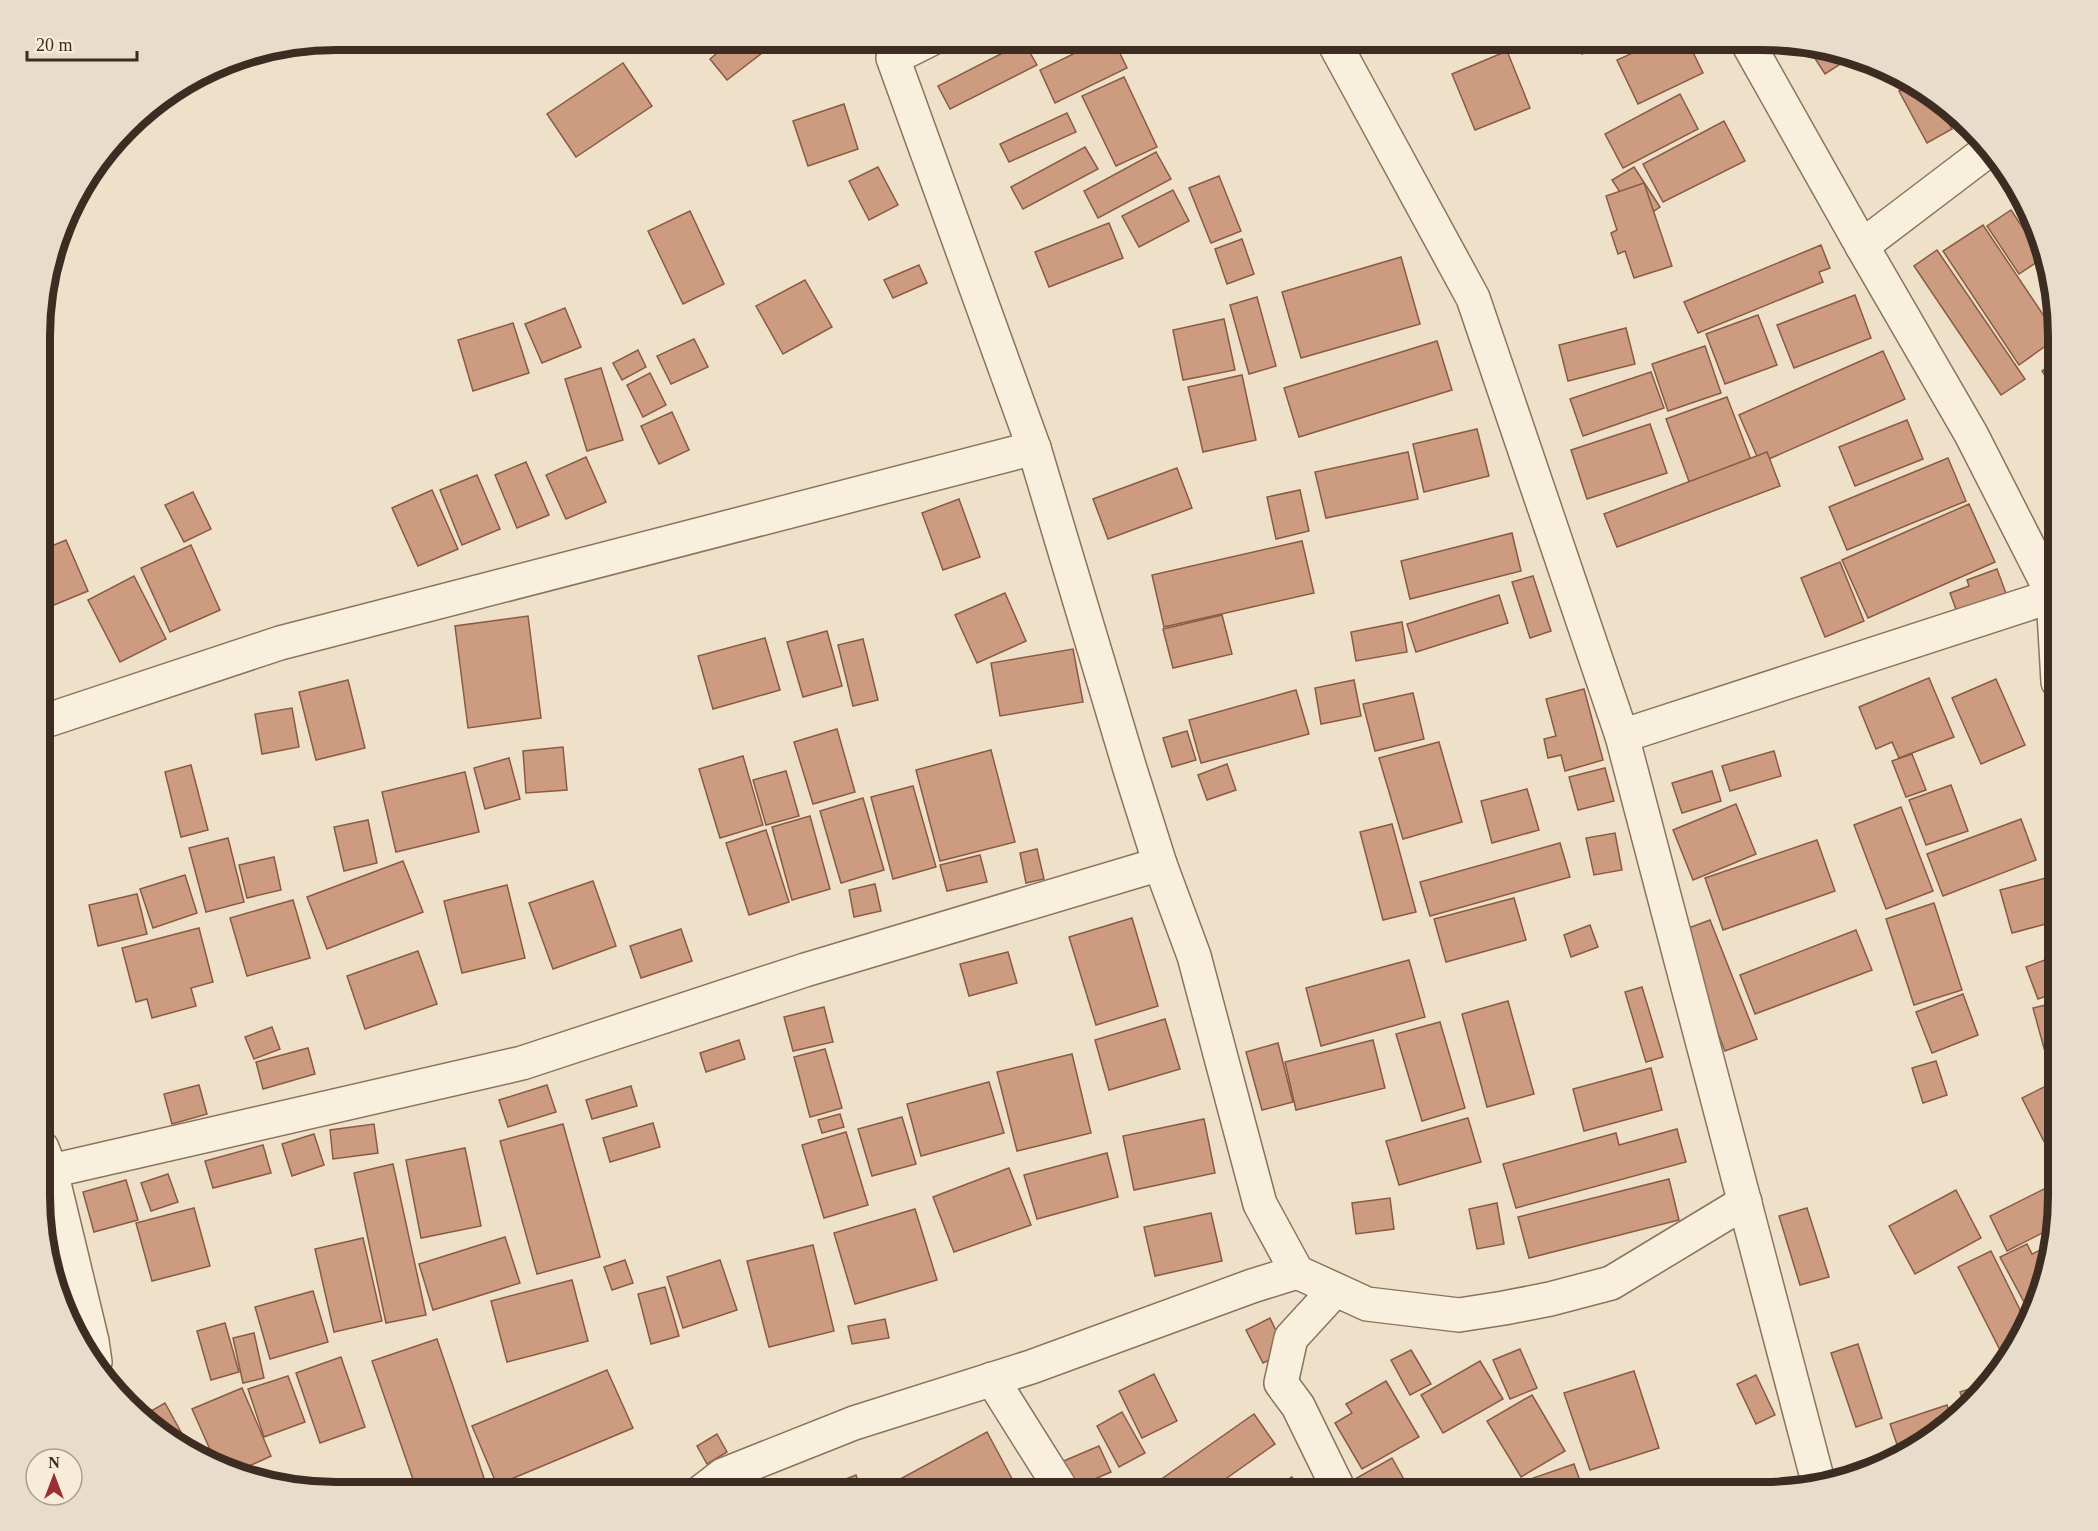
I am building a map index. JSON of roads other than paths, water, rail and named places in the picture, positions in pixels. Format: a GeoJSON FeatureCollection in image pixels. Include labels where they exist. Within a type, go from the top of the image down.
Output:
{"type":"FeatureCollection","features":[{"type":"Feature","properties":{"kind":"street"},"geometry":{"type":"LineString","coordinates":[[909,50],[893,58],[1034,448],[1160,864],[1194,956],[1260,1204],[1297,1272],[1367,1304],[1459,1315],[1550,1299],[1611,1282],[1745,1202]]}},
{"type":"Feature","properties":{"kind":"street"},"geometry":{"type":"LineString","coordinates":[[1338,50],[1473,298],[1622,736],[1817,1476]]}},
{"type":"Feature","properties":{"kind":"street"},"geometry":{"type":"LineString","coordinates":[[1752,50],[1971,434],[2048,580]]}},
{"type":"Feature","properties":{"kind":"street"},"geometry":{"type":"LineString","coordinates":[[1862,246],[1983,154]]}},
{"type":"Feature","properties":{"kind":"street"},"geometry":{"type":"LineString","coordinates":[[50,719],[280,643],[1034,448]]}},
{"type":"Feature","properties":{"kind":"street"},"geometry":{"type":"LineString","coordinates":[[1622,736],[2048,598]]}},
{"type":"Feature","properties":{"kind":"street"},"geometry":{"type":"LineString","coordinates":[[50,1159],[522,1063],[805,970],[1160,864]]}},
{"type":"Feature","properties":{"kind":"street"},"geometry":{"type":"LineString","coordinates":[[50,1192],[56,1239],[93,1345]]}},
{"type":"Feature","properties":{"kind":"street"},"geometry":{"type":"LineString","coordinates":[[714,1482],[723,1475],[854,1423],[1030,1367],[1252,1286],[1297,1272]]}},
{"type":"Feature","properties":{"kind":"street"},"geometry":{"type":"LineString","coordinates":[[1335,1290],[1291,1338],[1281,1383],[1298,1406],[1335,1482]]}},
{"type":"Feature","properties":{"kind":"street"},"geometry":{"type":"LineString","coordinates":[[992,1379],[1057,1482]]}}]}
